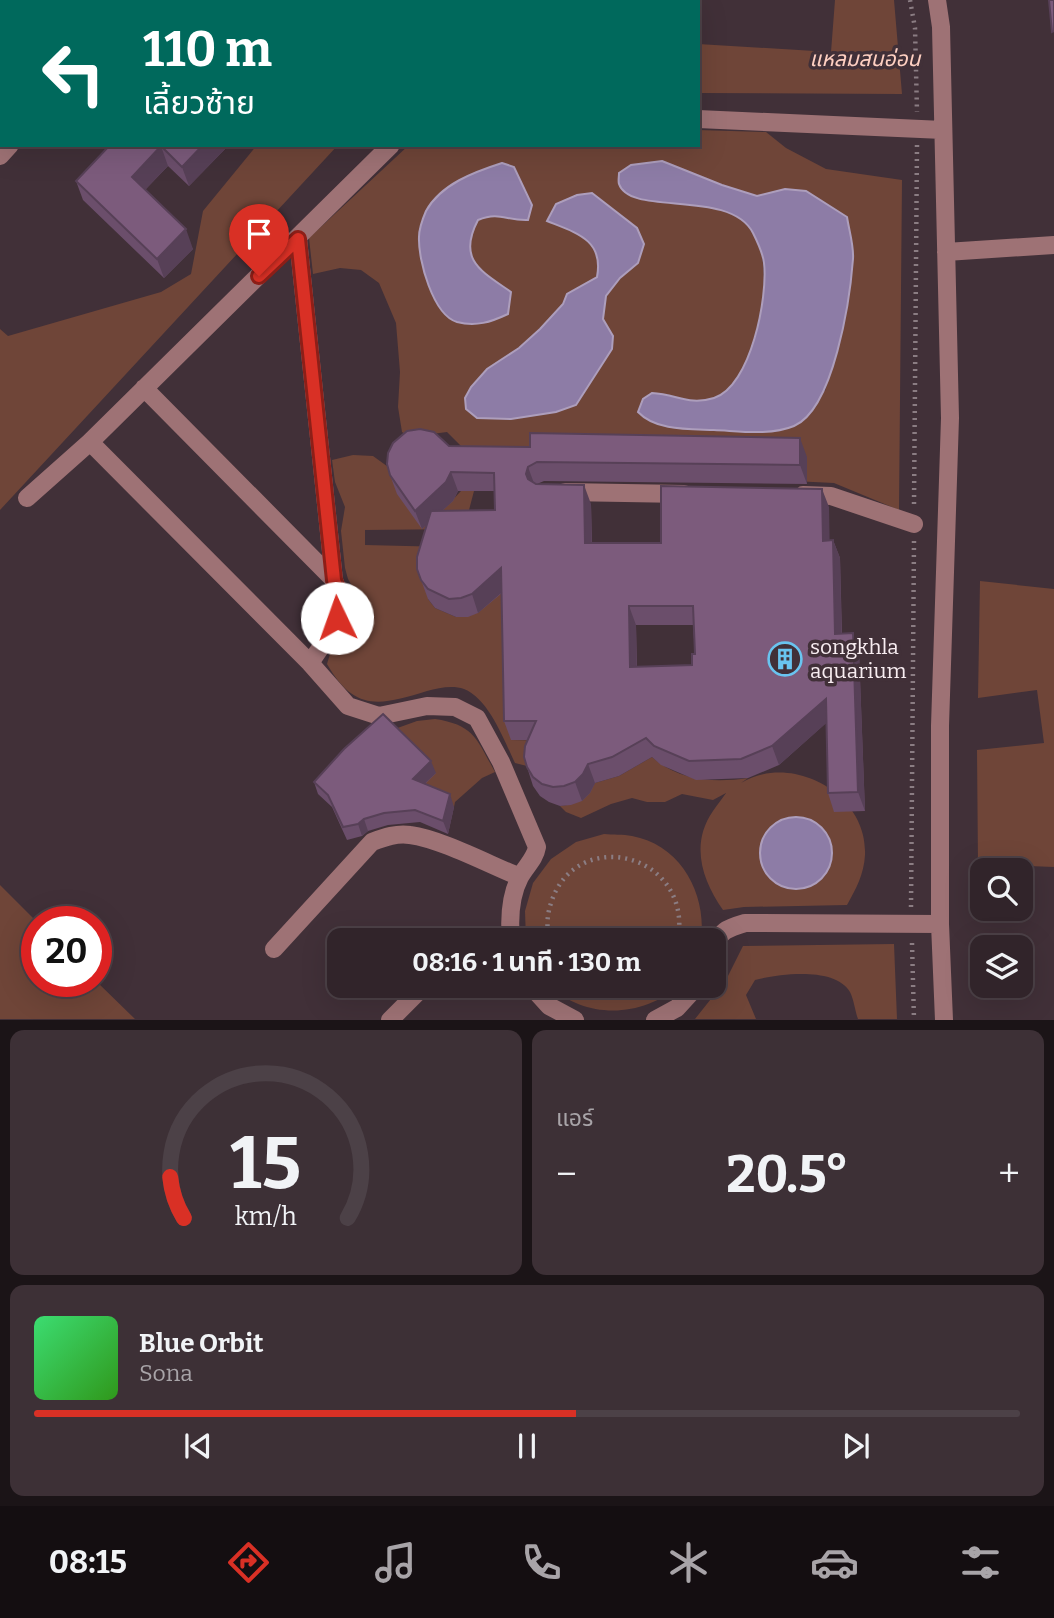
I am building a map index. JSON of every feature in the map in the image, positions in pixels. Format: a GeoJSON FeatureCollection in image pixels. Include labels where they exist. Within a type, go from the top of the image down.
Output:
{"type":"FeatureCollection","features":[{"type":"Feature","properties":{"kind":"street"},"geometry":{"type":"LineString","coordinates":[[937,0],[941,27],[950,418],[940,726],[940,925],[944,1020]]}},
{"type":"Feature","properties":{"kind":"street"},"geometry":{"type":"LineString","coordinates":[[700,119],[943,130]]}},
{"type":"Feature","properties":{"kind":"street"},"geometry":{"type":"LineString","coordinates":[[27,498],[90,442],[389,147]]}},
{"type":"Feature","properties":{"kind":"street"},"geometry":{"type":"LineString","coordinates":[[298,239],[334,580],[343,604],[332,631],[310,663]]}},
{"type":"Feature","properties":{"kind":"street"},"geometry":{"type":"LineString","coordinates":[[946,251],[1054,245]]}},
{"type":"Feature","properties":{"kind":"street"},"geometry":{"type":"LineString","coordinates":[[144,388],[334,580]]}},
{"type":"Feature","properties":{"kind":"street"},"geometry":{"type":"LineString","coordinates":[[90,442],[310,663],[348,706],[379,716],[427,706],[455,707],[477,718],[501,762],[537,847],[536,855],[520,877],[513,896],[510,928]]}},
{"type":"Feature","properties":{"kind":"street"},"geometry":{"type":"LineString","coordinates":[[544,492],[708,494]]}},
{"type":"Feature","properties":{"kind":"street"},"geometry":{"type":"LineString","coordinates":[[790,495],[831,496],[914,524]]}},
{"type":"Feature","properties":{"kind":"street"},"geometry":{"type":"LineString","coordinates":[[274,949],[372,842],[390,835],[411,835],[520,877]]}},
{"type":"Feature","properties":{"kind":"street"},"geometry":{"type":"LineString","coordinates":[[726,928],[746,923],[940,925]]}},
{"type":"Feature","properties":{"kind":"street"},"geometry":{"type":"LineString","coordinates":[[390,1020],[412,998]]}},
{"type":"Feature","properties":{"kind":"street"},"geometry":{"type":"LineString","coordinates":[[542,998],[549,1006],[575,1020]]}},
{"type":"Feature","properties":{"kind":"street"},"geometry":{"type":"LineString","coordinates":[[655,1020],[677,1008],[686,998]]}},
{"type":"Feature","properties":{"kind":"path"},"geometry":{"type":"LineString","coordinates":[[549,928],[548,913],[554,894],[565,877],[582,864],[598,858],[616,856],[650,867],[663,879],[672,890],[679,909],[680,928]]}},
{"type":"Feature","properties":{"kind":"green space","name":"แหลมสนอ่อน"},"geometry":{"type":"Polygon","coordinates":[[[835,0],[894,0],[902,94],[700,93],[700,44],[831,52],[835,0]]]}},
{"type":"Feature","properties":{"kind":"green space"},"geometry":{"type":"Polygon","coordinates":[[[700,130],[766,132],[786,148],[826,169],[902,180],[899,510],[834,483],[481,466],[447,432],[409,437],[402,432],[398,407],[400,372],[396,323],[379,283],[361,270],[340,268],[313,274],[309,238],[407,147],[700,147],[700,130]],[[662,161],[628,195],[659,202],[724,209],[743,218],[755,233],[762,256],[764,282],[755,339],[733,384],[718,397],[705,401],[692,401],[666,394],[638,413],[825,391],[846,314],[853,256],[785,189],[757,196],[662,161]],[[514,167],[419,236],[511,292],[475,264],[470,246],[472,234],[478,220],[493,214],[518,220],[532,205],[514,167]],[[592,193],[548,221],[579,235],[592,246],[600,261],[597,277],[568,294],[563,304],[540,329],[519,348],[487,369],[477,418],[511,419],[576,405],[612,336],[604,321],[604,304],[612,288],[638,263],[604,203],[592,193]]]}},
{"type":"Feature","properties":{"kind":"green space"},"geometry":{"type":"Polygon","coordinates":[[[255,147],[336,147],[0,510],[0,329],[8,336],[161,292],[191,274],[203,211],[255,147]]]}},
{"type":"Feature","properties":{"kind":"green space"},"geometry":{"type":"Polygon","coordinates":[[[353,455],[373,456],[445,508],[461,491],[474,491],[464,529],[365,530],[365,545],[448,547],[428,599],[435,608],[456,617],[508,577],[511,740],[557,741],[531,767],[515,763],[488,711],[473,694],[464,689],[446,687],[396,700],[370,701],[348,691],[327,664],[333,644],[350,619],[358,597],[345,568],[341,531],[345,507],[335,482],[332,460],[353,455]]]}},
{"type":"Feature","properties":{"kind":"green space"},"geometry":{"type":"Polygon","coordinates":[[[980,581],[1054,589],[1054,867],[1033,866],[1033,858],[978,858],[977,750],[1044,743],[1037,690],[978,698],[980,581]]]}},
{"type":"Feature","properties":{"kind":"green space"},"geometry":{"type":"Polygon","coordinates":[[[435,719],[459,725],[467,730],[479,743],[495,772],[482,778],[455,802],[454,807],[417,791],[392,730],[417,721],[435,719]]]}},
{"type":"Feature","properties":{"kind":"green space"},"geometry":{"type":"Polygon","coordinates":[[[652,757],[685,776],[710,780],[748,778],[741,783],[761,775],[782,773],[803,776],[823,784],[841,797],[854,814],[863,833],[865,855],[861,875],[847,905],[744,907],[723,910],[709,887],[701,849],[706,823],[726,793],[713,800],[682,794],[665,802],[647,802],[632,798],[581,818],[566,812],[560,806],[576,802],[589,792],[595,783],[619,776],[652,757]]]}},
{"type":"Feature","properties":{"kind":"green space"},"geometry":{"type":"Polygon","coordinates":[[[604,834],[629,835],[649,841],[664,850],[677,861],[695,889],[702,928],[526,928],[525,911],[533,883],[551,859],[576,842],[604,834]]]}},
{"type":"Feature","properties":{"kind":"green space"},"geometry":{"type":"Polygon","coordinates":[[[0,885],[21,906],[21,997],[112,997],[135,1019],[0,1019],[0,885]]]}},
{"type":"Feature","properties":{"kind":"green space"},"geometry":{"type":"Polygon","coordinates":[[[894,944],[897,1019],[858,1019],[853,998],[843,984],[819,975],[791,974],[755,980],[746,995],[756,1019],[695,1019],[712,998],[726,998],[726,980],[743,946],[894,944]]]}},
{"type":"Feature","properties":{"kind":"green space"},"geometry":{"type":"Polygon","coordinates":[[[568,998],[660,998],[632,1009],[596,1009],[568,998]]]}},
{"type":"Feature","properties":{"kind":"shaded area"},"geometry":{"type":"Polygon","coordinates":[[[662,161],[757,196],[785,189],[806,191],[847,217],[853,259],[844,325],[820,398],[808,416],[794,426],[765,432],[684,429],[654,423],[638,412],[643,399],[652,393],[697,401],[714,398],[727,390],[738,377],[754,339],[765,278],[764,263],[753,233],[741,219],[703,206],[641,199],[627,194],[619,184],[619,173],[631,165],[662,161]]]}},
{"type":"Feature","properties":{"kind":"shaded area"},"geometry":{"type":"Polygon","coordinates":[[[502,163],[514,167],[532,205],[528,220],[498,216],[478,220],[470,245],[475,263],[490,278],[511,292],[508,314],[483,323],[457,322],[441,309],[429,286],[419,247],[421,224],[432,202],[449,186],[502,163]]]}},
{"type":"Feature","properties":{"kind":"shaded area"},"geometry":{"type":"Polygon","coordinates":[[[592,193],[637,228],[644,244],[638,263],[620,278],[606,296],[603,319],[613,336],[612,349],[576,405],[556,412],[511,419],[477,418],[466,409],[465,398],[471,387],[487,369],[519,348],[540,329],[563,304],[567,294],[597,277],[598,264],[592,246],[578,234],[547,221],[556,204],[577,195],[592,193]]]}},
{"type":"Feature","properties":{"kind":"shaded area"},"geometry":{"type":"Polygon","coordinates":[[[803,817],[822,827],[830,839],[830,867],[822,879],[810,887],[789,889],[770,879],[762,867],[760,846],[770,827],[782,819],[803,817]]]}},
{"type":"Feature","properties":{"kind":"building"},"geometry":{"type":"Polygon","coordinates":[[[1049,0],[1054,0],[1052,32],[1049,0]]]}},
{"type":"Feature","properties":{"kind":"building"},"geometry":{"type":"Polygon","coordinates":[[[108,147],[160,147],[132,177],[186,229],[157,259],[76,181],[108,147]]]}},
{"type":"Feature","properties":{"kind":"building"},"geometry":{"type":"Polygon","coordinates":[[[162,147],[201,147],[182,167],[162,147]]]}},
{"type":"Feature","properties":{"kind":"building","name":"songkhla aquarium"},"geometry":{"type":"Polygon","coordinates":[[[420,429],[434,432],[449,446],[530,447],[530,433],[800,438],[800,465],[537,462],[528,467],[526,474],[528,479],[536,484],[584,485],[585,543],[661,543],[661,486],[822,489],[823,541],[833,540],[835,634],[853,633],[858,792],[828,793],[826,699],[772,746],[741,759],[689,761],[654,746],[646,738],[612,757],[588,764],[575,782],[564,786],[542,784],[533,777],[524,757],[525,746],[536,721],[504,721],[501,568],[472,594],[449,599],[428,589],[417,569],[417,557],[431,511],[495,510],[494,473],[451,472],[446,482],[415,511],[390,475],[387,464],[393,443],[407,431],[420,429]],[[629,606],[630,667],[692,665],[692,654],[695,654],[693,606],[629,606]]]}},
{"type":"Feature","properties":{"kind":"building"},"geometry":{"type":"Polygon","coordinates":[[[383,714],[431,761],[413,779],[450,794],[443,821],[415,810],[384,813],[343,827],[328,795],[314,782],[344,749],[383,714]]]}},
{"type":"Feature","properties":{"kind":"place","name":"songkhla aquarium"},"geometry":{"type":"Point","coordinates":[785,659]}},
{"type":"Feature","properties":{"kind":"route"},"geometry":{"type":"LineString","coordinates":[[259,276],[298,239],[334,580],[343,604],[337,618]]}}]}
